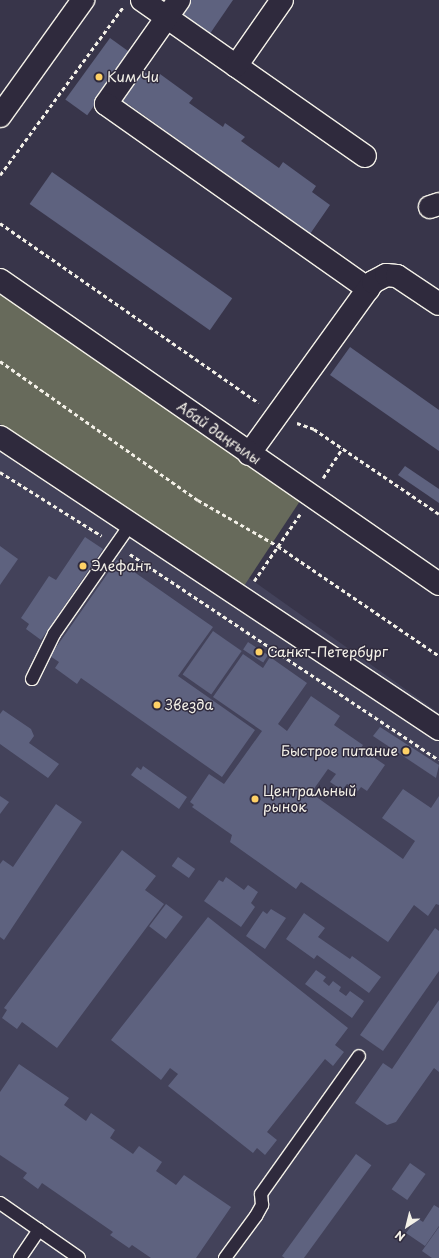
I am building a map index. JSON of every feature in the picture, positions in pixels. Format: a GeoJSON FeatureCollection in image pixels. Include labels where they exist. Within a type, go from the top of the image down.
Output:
{"type":"FeatureCollection","features":[{"type":"Feature","properties":{"kind":"street"},"geometry":{"type":"LineString","coordinates":[[0,116],[83,0]]}},
{"type":"Feature","properties":{"kind":"street"},"geometry":{"type":"LineString","coordinates":[[142,0],[173,9],[236,66],[365,156]]}},
{"type":"Feature","properties":{"kind":"street"},"geometry":{"type":"LineString","coordinates":[[236,66],[282,0]]}},
{"type":"Feature","properties":{"kind":"street"},"geometry":{"type":"LineString","coordinates":[[173,9],[106,104],[368,289]]}},
{"type":"Feature","properties":{"kind":"street"},"geometry":{"type":"LineString","coordinates":[[249,454],[368,289],[386,276],[397,276],[439,304]]}},
{"type":"Feature","properties":{"kind":"street","name":"Абай даңғылы"},"geometry":{"type":"LineString","coordinates":[[0,280],[311,497],[439,584]]}},
{"type":"Feature","properties":{"kind":"street"},"geometry":{"type":"LineString","coordinates":[[0,437],[130,525],[439,729]]}},
{"type":"Feature","properties":{"kind":"lane"},"geometry":{"type":"LineString","coordinates":[[32,679],[54,634],[130,525]]}},
{"type":"Feature","properties":{"kind":"lane"},"geometry":{"type":"LineString","coordinates":[[225,1258],[256,1216],[262,1205],[261,1194],[359,1056]]}},
{"type":"Feature","properties":{"kind":"lane"},"geometry":{"type":"LineString","coordinates":[[0,1203],[79,1258]]}},
{"type":"Feature","properties":{"kind":"lane"},"geometry":{"type":"LineString","coordinates":[[20,1258],[39,1230]]}},
{"type":"Feature","properties":{"kind":"path"},"geometry":{"type":"LineString","coordinates":[[0,175],[128,0]]}},
{"type":"Feature","properties":{"kind":"path"},"geometry":{"type":"LineString","coordinates":[[0,223],[277,416],[314,428],[342,449],[439,514]]}},
{"type":"Feature","properties":{"kind":"path"},"geometry":{"type":"LineString","coordinates":[[0,361],[198,500],[278,546],[439,656]]}},
{"type":"Feature","properties":{"kind":"path"},"geometry":{"type":"LineString","coordinates":[[227,619],[278,546],[342,449]]}},
{"type":"Feature","properties":{"kind":"path"},"geometry":{"type":"LineString","coordinates":[[0,472],[117,545],[439,760]]}},
{"type":"Feature","properties":{"kind":"shaded area"},"geometry":{"type":"Polygon","coordinates":[[[0,401],[439,713],[439,1258],[0,1258],[0,401]]]}},
{"type":"Feature","properties":{"kind":"green space"},"geometry":{"type":"Polygon","coordinates":[[[0,293],[300,501],[242,589],[0,424],[0,293]]]}},
{"type":"Feature","properties":{"kind":"building"},"geometry":{"type":"Polygon","coordinates":[[[187,0],[233,0],[207,38],[176,16],[187,0]]]}},
{"type":"Feature","properties":{"kind":"building","name":"Ким Чи"},"geometry":{"type":"Polygon","coordinates":[[[110,38],[132,54],[87,115],[65,99],[110,38]]]}},
{"type":"Feature","properties":{"kind":"building"},"geometry":{"type":"Polygon","coordinates":[[[136,66],[156,80],[160,74],[193,98],[189,103],[223,127],[225,123],[245,137],[241,141],[279,168],[283,162],[316,186],[312,192],[330,205],[310,234],[128,104],[126,107],[113,98],[136,66]]]}},
{"type":"Feature","properties":{"kind":"building"},"geometry":{"type":"Polygon","coordinates":[[[52,172],[232,298],[210,330],[30,204],[52,172]]]}},
{"type":"Feature","properties":{"kind":"building"},"geometry":{"type":"Polygon","coordinates":[[[350,347],[439,410],[439,451],[330,375],[350,347]]]}},
{"type":"Feature","properties":{"kind":"building"},"geometry":{"type":"Polygon","coordinates":[[[405,466],[439,489],[439,503],[398,475],[405,466]]]}},
{"type":"Feature","properties":{"kind":"building"},"geometry":{"type":"Polygon","coordinates":[[[85,537],[103,549],[41,640],[26,629],[29,624],[21,618],[49,576],[56,580],[85,537]]]}},
{"type":"Feature","properties":{"kind":"building"},"geometry":{"type":"Polygon","coordinates":[[[0,546],[18,559],[0,585],[0,546]]]}},
{"type":"Feature","properties":{"kind":"building"},"geometry":{"type":"Polygon","coordinates":[[[117,560],[213,627],[178,676],[255,730],[222,777],[81,678],[77,684],[55,668],[59,662],[50,656],[117,560]]]}},
{"type":"Feature","properties":{"kind":"building"},"geometry":{"type":"Polygon","coordinates":[[[213,631],[242,651],[211,694],[183,674],[213,631]]]}},
{"type":"Feature","properties":{"kind":"building"},"geometry":{"type":"Polygon","coordinates":[[[248,642],[268,655],[263,663],[243,650],[248,642]]]}},
{"type":"Feature","properties":{"kind":"building","name":"Центральный рынок"},"geometry":{"type":"Polygon","coordinates":[[[243,654],[263,668],[270,657],[307,683],[278,724],[287,731],[311,696],[340,716],[334,725],[363,745],[357,753],[365,758],[369,754],[385,765],[367,791],[361,787],[358,791],[347,784],[342,790],[330,782],[336,774],[328,769],[311,793],[403,859],[415,841],[382,818],[403,789],[431,808],[439,796],[439,905],[436,904],[428,916],[414,905],[388,942],[301,882],[296,889],[230,842],[232,835],[192,807],[194,805],[190,802],[209,774],[224,784],[262,731],[213,697],[243,654]]]}},
{"type":"Feature","properties":{"kind":"building"},"geometry":{"type":"Polygon","coordinates":[[[3,710],[31,729],[34,736],[29,743],[59,764],[48,778],[0,744],[0,714],[3,710]]]}},
{"type":"Feature","properties":{"kind":"building","name":"Быстрое питание"},"geometry":{"type":"Polygon","coordinates":[[[380,727],[439,765],[436,778],[373,736],[380,727]]]}},
{"type":"Feature","properties":{"kind":"building"},"geometry":{"type":"Polygon","coordinates":[[[143,766],[187,797],[179,809],[131,775],[137,767],[141,770],[143,766]]]}},
{"type":"Feature","properties":{"kind":"building"},"geometry":{"type":"Polygon","coordinates":[[[0,796],[9,802],[0,814],[0,796]]]}},
{"type":"Feature","properties":{"kind":"building"},"geometry":{"type":"Polygon","coordinates":[[[56,804],[82,822],[4,940],[0,937],[0,864],[3,860],[13,867],[56,804]]]}},
{"type":"Feature","properties":{"kind":"building"},"geometry":{"type":"Polygon","coordinates":[[[122,850],[156,876],[145,890],[164,904],[57,1048],[22,1022],[17,1029],[2,1018],[7,1010],[4,1008],[122,850]]]}},
{"type":"Feature","properties":{"kind":"building"},"geometry":{"type":"Polygon","coordinates":[[[178,857],[195,869],[189,878],[172,866],[178,857]]]}},
{"type":"Feature","properties":{"kind":"building"},"geometry":{"type":"Polygon","coordinates":[[[226,877],[244,890],[248,885],[258,892],[251,903],[255,907],[241,927],[204,901],[219,880],[223,882],[226,877]]]}},
{"type":"Feature","properties":{"kind":"building"},"geometry":{"type":"Polygon","coordinates":[[[166,904],[183,917],[166,939],[149,926],[166,904]]]}},
{"type":"Feature","properties":{"kind":"building"},"geometry":{"type":"Polygon","coordinates":[[[271,909],[286,918],[265,949],[246,936],[263,911],[267,914],[271,909]]]}},
{"type":"Feature","properties":{"kind":"building"},"geometry":{"type":"Polygon","coordinates":[[[304,913],[325,928],[318,937],[350,959],[352,956],[381,977],[369,993],[317,955],[314,959],[286,939],[304,913]]]}},
{"type":"Feature","properties":{"kind":"building"},"geometry":{"type":"Polygon","coordinates":[[[208,917],[348,1028],[335,1045],[344,1052],[333,1066],[325,1059],[267,1132],[277,1140],[265,1155],[257,1148],[253,1153],[168,1086],[178,1074],[170,1068],[161,1080],[111,1040],[208,917]]]}},
{"type":"Feature","properties":{"kind":"building"},"geometry":{"type":"Polygon","coordinates":[[[435,928],[439,931],[439,971],[383,1051],[360,1035],[435,928]]]}},
{"type":"Feature","properties":{"kind":"building"},"geometry":{"type":"Polygon","coordinates":[[[316,970],[326,977],[323,981],[329,986],[333,981],[341,987],[339,991],[346,996],[350,991],[364,1001],[352,1018],[305,984],[316,970]]]}},
{"type":"Feature","properties":{"kind":"building"},"geometry":{"type":"Polygon","coordinates":[[[439,1000],[439,1072],[434,1068],[396,1122],[387,1125],[355,1103],[383,1063],[392,1069],[439,1000]]]}},
{"type":"Feature","properties":{"kind":"building"},"geometry":{"type":"Polygon","coordinates":[[[19,1064],[69,1098],[64,1105],[86,1121],[91,1113],[115,1130],[110,1138],[133,1154],[139,1146],[162,1162],[156,1171],[176,1185],[184,1175],[231,1207],[196,1258],[151,1258],[132,1245],[129,1248],[110,1235],[113,1232],[42,1183],[38,1189],[23,1178],[27,1173],[0,1155],[0,1092],[19,1064]]]}},
{"type":"Feature","properties":{"kind":"building"},"geometry":{"type":"Polygon","coordinates":[[[356,1154],[371,1165],[304,1258],[285,1258],[282,1256],[356,1154]]]}},
{"type":"Feature","properties":{"kind":"building"},"geometry":{"type":"Polygon","coordinates":[[[410,1163],[426,1174],[407,1200],[392,1189],[410,1163]]]}},
{"type":"Feature","properties":{"kind":"building"},"geometry":{"type":"Polygon","coordinates":[[[434,1205],[439,1208],[439,1226],[425,1246],[406,1233],[417,1218],[423,1222],[434,1205]]]}},
{"type":"Feature","properties":{"kind":"building"},"geometry":{"type":"Polygon","coordinates":[[[439,1227],[439,1258],[432,1258],[422,1251],[439,1227]]]}},
{"type":"Feature","properties":{"kind":"place","name":"Ким Чи"},"geometry":{"type":"Point","coordinates":[99,77]}},
{"type":"Feature","properties":{"kind":"place","name":"Элефант"},"geometry":{"type":"Point","coordinates":[83,566]}},
{"type":"Feature","properties":{"kind":"place","name":"Санкт-Петербург"},"geometry":{"type":"Point","coordinates":[259,652]}},
{"type":"Feature","properties":{"kind":"place","name":"Звезда"},"geometry":{"type":"Point","coordinates":[157,705]}},
{"type":"Feature","properties":{"kind":"place","name":"Быстрое питание"},"geometry":{"type":"Point","coordinates":[406,751]}},
{"type":"Feature","properties":{"kind":"place","name":"Центральный рынок"},"geometry":{"type":"Point","coordinates":[255,799]}}]}
